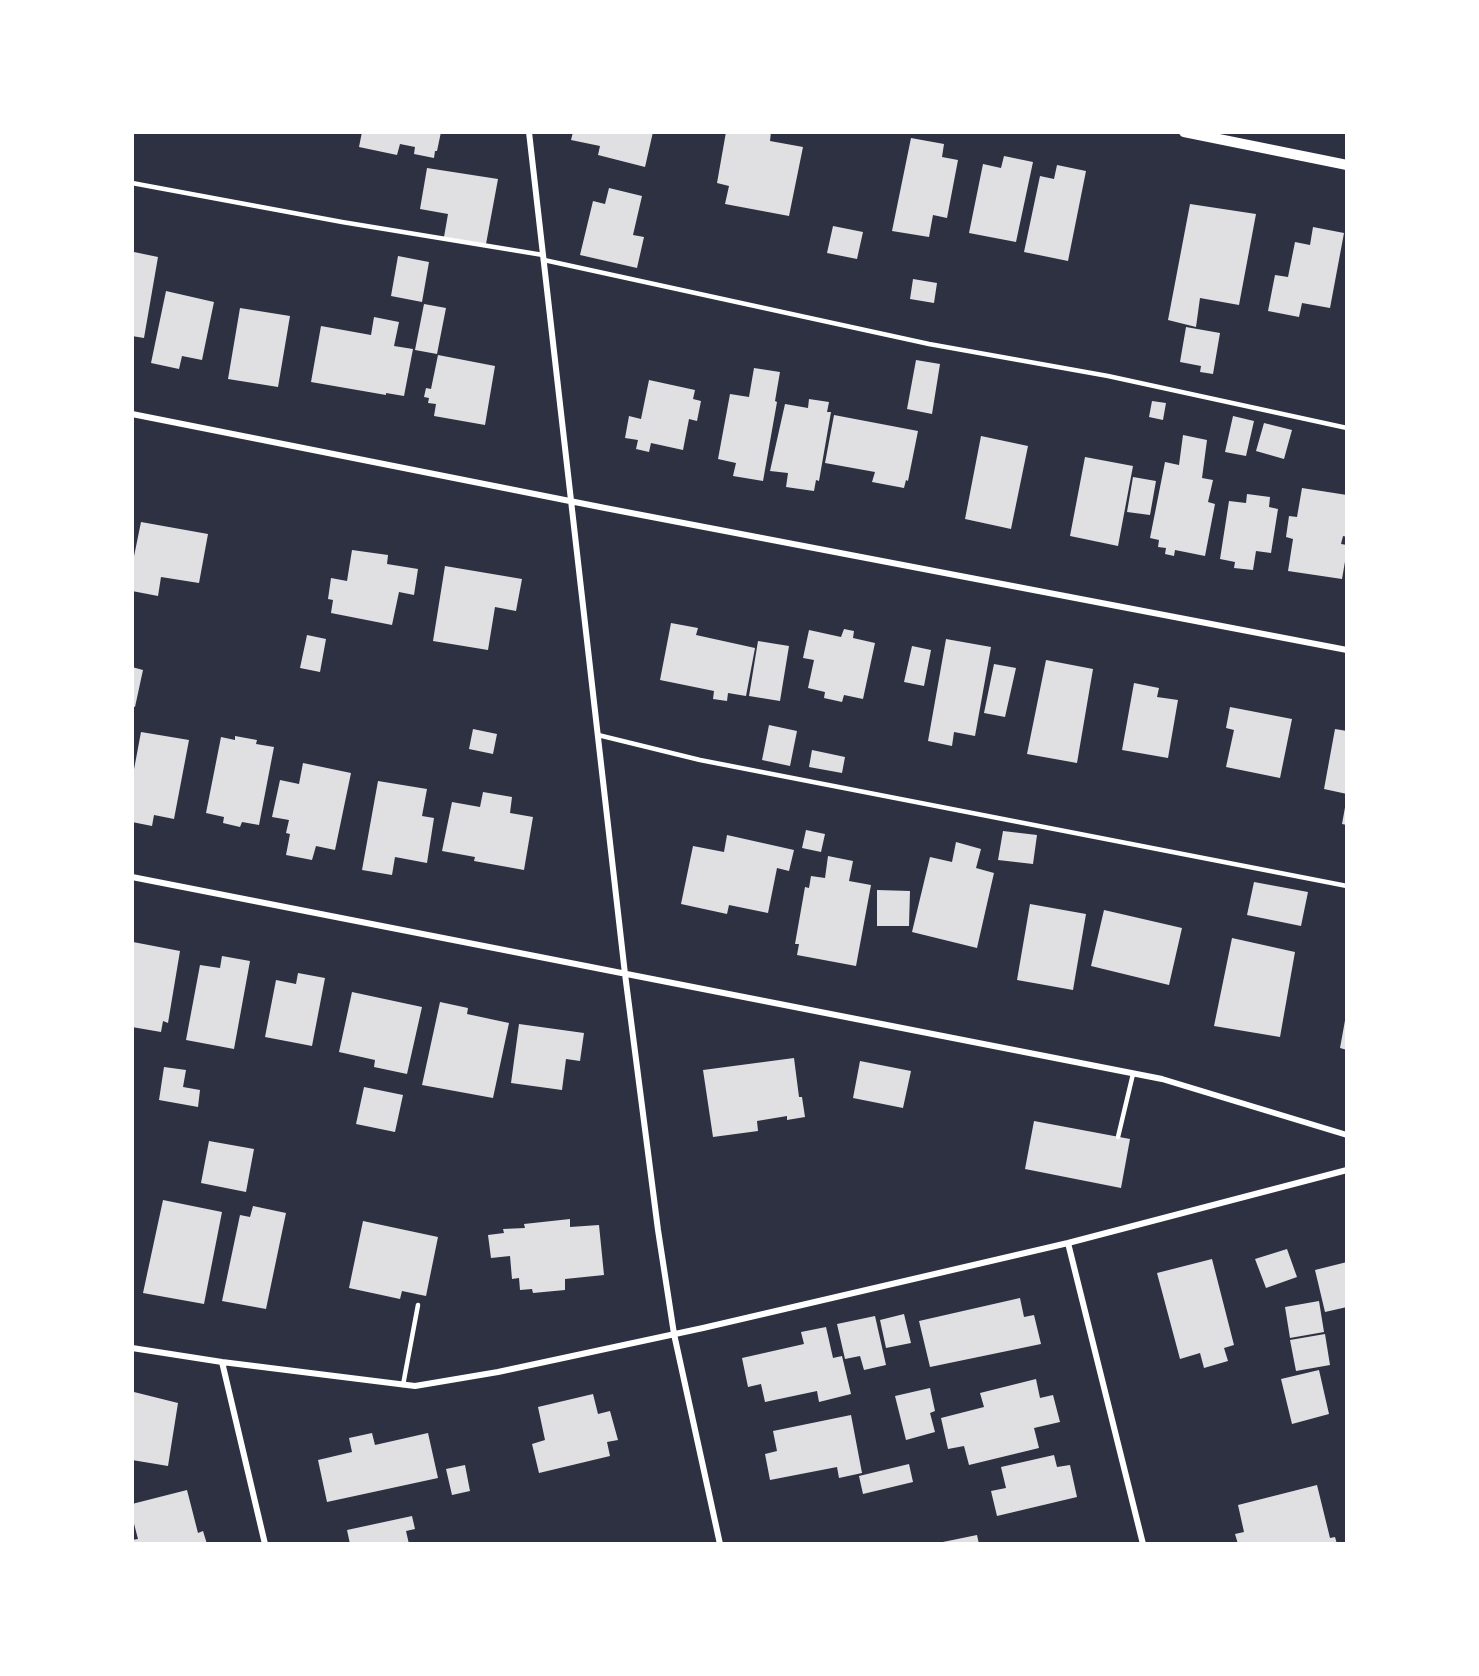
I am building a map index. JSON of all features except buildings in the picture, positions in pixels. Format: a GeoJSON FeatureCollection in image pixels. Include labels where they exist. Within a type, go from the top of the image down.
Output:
{"type":"FeatureCollection","features":[{"type":"Feature","properties":{"kind":"street"},"geometry":{"type":"LineString","coordinates":[[529,132],[625,974],[658,1230],[674,1334],[720,1544]]}},
{"type":"Feature","properties":{"kind":"street"},"geometry":{"type":"LineString","coordinates":[[1184,132],[1347,165]]}},
{"type":"Feature","properties":{"kind":"street"},"geometry":{"type":"LineString","coordinates":[[132,414],[1347,650]]}},
{"type":"Feature","properties":{"kind":"street"},"geometry":{"type":"LineString","coordinates":[[132,877],[1162,1079],[1347,1135]]}},
{"type":"Feature","properties":{"kind":"street"},"geometry":{"type":"LineString","coordinates":[[132,1348],[222,1362],[415,1386],[498,1372],[674,1334],[1068,1243],[1347,1170]]}},
{"type":"Feature","properties":{"kind":"street"},"geometry":{"type":"LineString","coordinates":[[1068,1243],[1143,1544]]}},
{"type":"Feature","properties":{"kind":"street"},"geometry":{"type":"LineString","coordinates":[[222,1362],[265,1544]]}},
{"type":"Feature","properties":{"kind":"lane"},"geometry":{"type":"LineString","coordinates":[[132,183],[544,258],[928,344],[1108,376],[1347,429]]}},
{"type":"Feature","properties":{"kind":"lane"},"geometry":{"type":"LineString","coordinates":[[598,735],[700,760],[1347,886]]}},
{"type":"Feature","properties":{"kind":"lane"},"geometry":{"type":"LineString","coordinates":[[1118,1137],[1133,1074]]}},
{"type":"Feature","properties":{"kind":"lane"},"geometry":{"type":"LineString","coordinates":[[403,1385],[418,1305]]}}]}
